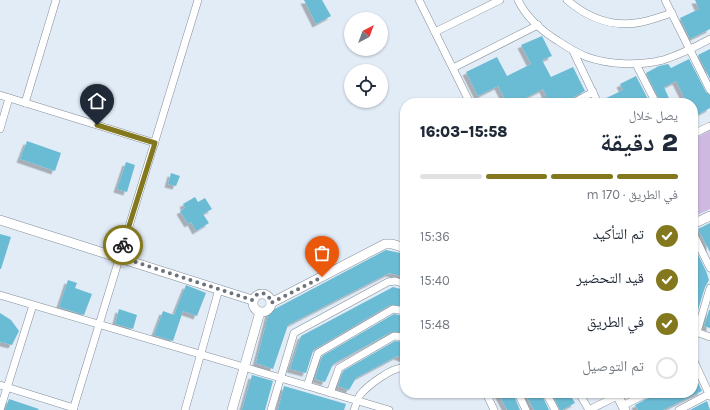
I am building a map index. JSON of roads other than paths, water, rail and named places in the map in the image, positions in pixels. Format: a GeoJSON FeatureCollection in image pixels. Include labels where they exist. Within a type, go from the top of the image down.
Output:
{"type":"FeatureCollection","features":[{"type":"Feature","properties":{"kind":"street"},"geometry":{"type":"LineString","coordinates":[[25,103],[56,0]]}},
{"type":"Feature","properties":{"kind":"street"},"geometry":{"type":"LineString","coordinates":[[4,386],[74,409],[198,0]]}},
{"type":"Feature","properties":{"kind":"street"},"geometry":{"type":"LineString","coordinates":[[419,0],[468,98]]}},
{"type":"Feature","properties":{"kind":"street"},"geometry":{"type":"LineString","coordinates":[[435,32],[500,0]]}},
{"type":"Feature","properties":{"kind":"street"},"geometry":{"type":"LineString","coordinates":[[518,0],[538,25],[550,36],[573,51],[588,58],[636,64],[662,60],[710,39]]}},
{"type":"Feature","properties":{"kind":"street"},"geometry":{"type":"LineString","coordinates":[[567,0],[588,15],[614,23],[641,22],[672,13]]}},
{"type":"Feature","properties":{"kind":"street"},"geometry":{"type":"LineString","coordinates":[[665,0],[710,90]]}},
{"type":"Feature","properties":{"kind":"street"},"geometry":{"type":"LineString","coordinates":[[453,68],[538,25]]}},
{"type":"Feature","properties":{"kind":"street"},"geometry":{"type":"LineString","coordinates":[[573,51],[596,98]]}},
{"type":"Feature","properties":{"kind":"street"},"geometry":{"type":"LineString","coordinates":[[636,64],[653,98]]}},
{"type":"Feature","properties":{"kind":"street"},"geometry":{"type":"LineString","coordinates":[[582,98],[593,92]]}},
{"type":"Feature","properties":{"kind":"street"},"geometry":{"type":"LineString","coordinates":[[0,95],[155,143]]}},
{"type":"Feature","properties":{"kind":"street"},"geometry":{"type":"LineString","coordinates":[[0,129],[9,98]]}},
{"type":"Feature","properties":{"kind":"street"},"geometry":{"type":"LineString","coordinates":[[698,132],[710,126]]}},
{"type":"Feature","properties":{"kind":"street"},"geometry":{"type":"LineString","coordinates":[[698,222],[710,216]]}},
{"type":"Feature","properties":{"kind":"street"},"geometry":{"type":"LineString","coordinates":[[0,220],[252,300]]}},
{"type":"Feature","properties":{"kind":"street"},"geometry":{"type":"LineString","coordinates":[[698,243],[710,268]]}},
{"type":"Feature","properties":{"kind":"street"},"geometry":{"type":"LineString","coordinates":[[271,303],[385,244],[400,246]]}},
{"type":"Feature","properties":{"kind":"street"},"geometry":{"type":"LineString","coordinates":[[271,410],[294,333],[296,331],[388,282],[395,281],[400,282]]}},
{"type":"Feature","properties":{"kind":"street"},"geometry":{"type":"LineString","coordinates":[[698,324],[708,302],[710,288]]}},
{"type":"Feature","properties":{"kind":"street"},"geometry":{"type":"LineString","coordinates":[[185,410],[220,289]]}},
{"type":"Feature","properties":{"kind":"street"},"geometry":{"type":"LineString","coordinates":[[263,293],[269,297],[271,303],[269,309],[260,312],[253,306],[252,300],[256,295],[263,293]]}},
{"type":"Feature","properties":{"kind":"street"},"geometry":{"type":"LineString","coordinates":[[0,295],[389,410]]}},
{"type":"Feature","properties":{"kind":"street"},"geometry":{"type":"LineString","coordinates":[[0,410],[4,386],[33,305]]}},
{"type":"Feature","properties":{"kind":"street"},"geometry":{"type":"LineString","coordinates":[[307,386],[318,353],[393,309],[400,310]]}},
{"type":"Feature","properties":{"kind":"street"},"geometry":{"type":"LineString","coordinates":[[232,410],[260,312]]}},
{"type":"Feature","properties":{"kind":"street"},"geometry":{"type":"LineString","coordinates":[[698,332],[710,337]]}},
{"type":"Feature","properties":{"kind":"street"},"geometry":{"type":"LineString","coordinates":[[330,393],[339,368],[394,336],[400,337]]}},
{"type":"Feature","properties":{"kind":"street"},"geometry":{"type":"LineString","coordinates":[[354,410],[362,392],[377,380],[397,368],[400,368]]}},
{"type":"Feature","properties":{"kind":"street"},"geometry":{"type":"LineString","coordinates":[[679,410],[710,395],[698,374]]}},
{"type":"Feature","properties":{"kind":"street"},"geometry":{"type":"LineString","coordinates":[[488,398],[494,410]]}},
{"type":"Feature","properties":{"kind":"street"},"geometry":{"type":"LineString","coordinates":[[520,398],[526,410]]}},
{"type":"Feature","properties":{"kind":"street"},"geometry":{"type":"LineString","coordinates":[[549,398],[555,410]]}},
{"type":"Feature","properties":{"kind":"street"},"geometry":{"type":"LineString","coordinates":[[583,398],[589,410],[610,398]]}},
{"type":"Feature","properties":{"kind":"street"},"geometry":{"type":"LineString","coordinates":[[619,398],[624,408],[640,398]]}}]}
